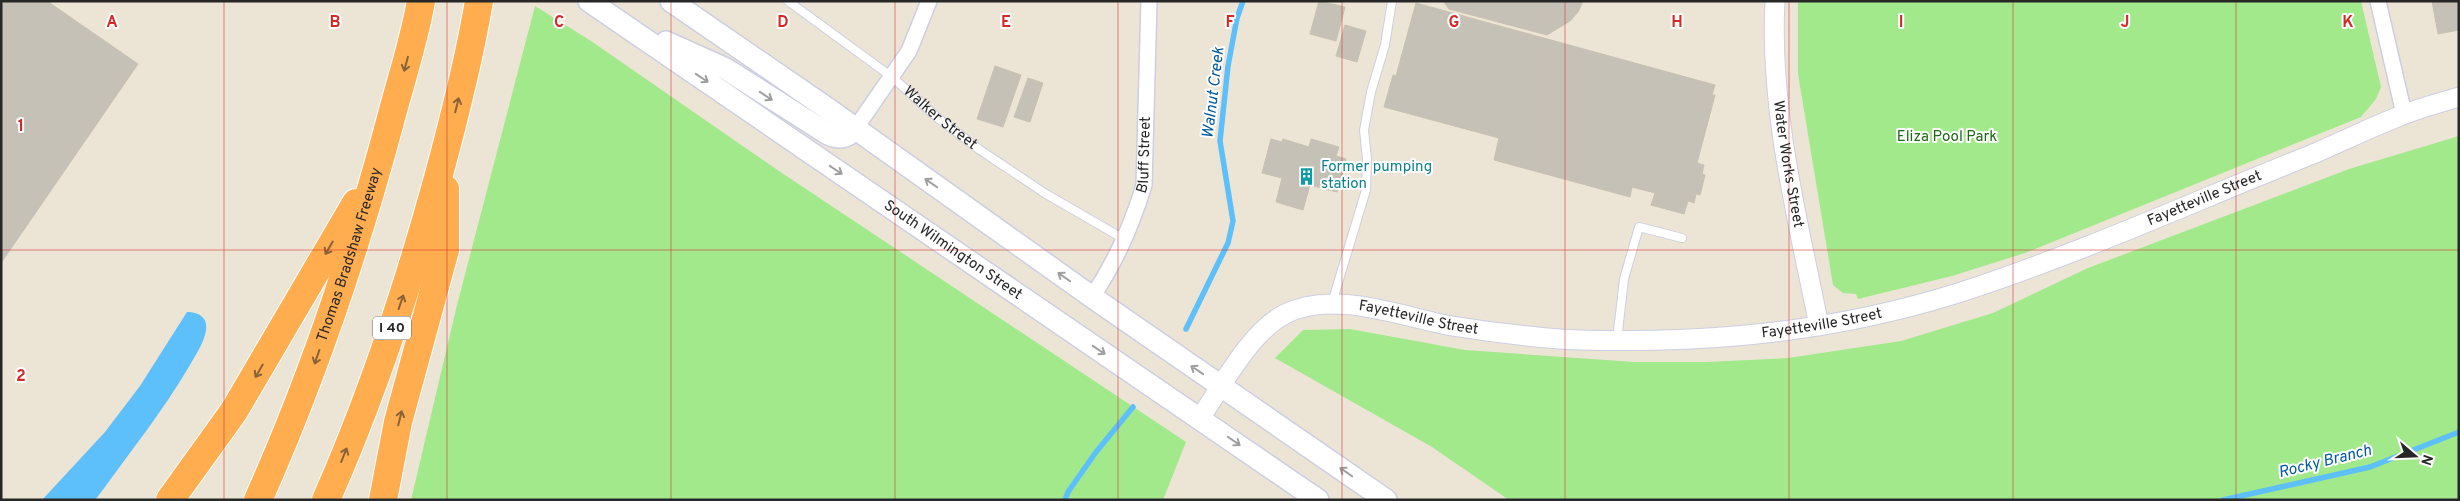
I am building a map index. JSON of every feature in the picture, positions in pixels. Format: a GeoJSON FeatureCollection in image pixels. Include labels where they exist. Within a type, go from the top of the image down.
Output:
{"type":"FeatureCollection","features":[{"type":"Feature","properties":{"kind":"highway","name":"I 40"},"geometry":{"type":"LineString","coordinates":[[326,500],[388,340],[419,248],[471,49],[479,1]]}},
{"type":"Feature","properties":{"kind":"highway","name":"Thomas Bradshaw Freeway"},"geometry":{"type":"LineString","coordinates":[[258,500],[310,376],[338,295],[380,160],[420,9]]}},
{"type":"Feature","properties":{"kind":"highway"},"geometry":{"type":"LineString","coordinates":[[383,500],[398,422],[445,250],[445,152]]}},
{"type":"Feature","properties":{"kind":"highway"},"geometry":{"type":"LineString","coordinates":[[170,500],[223,429],[380,160]]}},
{"type":"Feature","properties":{"kind":"main road","name":"South Wilmington Street"},"geometry":{"type":"LineString","coordinates":[[589,1],[1318,500]]}},
{"type":"Feature","properties":{"kind":"main road"},"geometry":{"type":"LineString","coordinates":[[671,1],[1092,297],[1386,500]]}},
{"type":"Feature","properties":{"kind":"main road"},"geometry":{"type":"LineString","coordinates":[[614,18],[726,69],[828,134],[841,138],[850,134],[855,129]]}},
{"type":"Feature","properties":{"kind":"street","name":"Walker Street"},"geometry":{"type":"LineString","coordinates":[[855,129],[909,51],[929,1]]}},
{"type":"Feature","properties":{"kind":"street","name":"Bluff Street"},"geometry":{"type":"LineString","coordinates":[[1092,297],[1107,275],[1124,239],[1135,214],[1144,185],[1149,1]]}},
{"type":"Feature","properties":{"kind":"street","name":"Water Works Street"},"geometry":{"type":"LineString","coordinates":[[1775,1],[1774,61],[1779,109],[1819,326]]}},
{"type":"Feature","properties":{"kind":"street"},"geometry":{"type":"LineString","coordinates":[[2378,1],[2404,114]]}},
{"type":"Feature","properties":{"kind":"street","name":"Fayetteville Street"},"geometry":{"type":"LineString","coordinates":[[1200,418],[1256,337],[1270,324],[1304,306],[1332,303],[1462,327],[1547,338],[1617,340],[1693,338],[1819,326],[1883,313],[1957,293],[2036,265],[2320,151],[2404,114],[2459,97]]}},
{"type":"Feature","properties":{"kind":"lane"},"geometry":{"type":"LineString","coordinates":[[788,1],[892,77]]}},
{"type":"Feature","properties":{"kind":"lane"},"geometry":{"type":"LineString","coordinates":[[1332,303],[1366,190],[1367,159],[1364,130],[1371,92],[1385,45],[1392,1]]}},
{"type":"Feature","properties":{"kind":"lane","name":"Walker Street"},"geometry":{"type":"LineString","coordinates":[[892,77],[939,119],[991,158],[1046,194],[1124,239]]}},
{"type":"Feature","properties":{"kind":"lane"},"geometry":{"type":"LineString","coordinates":[[1617,340],[1624,279],[1639,228],[1682,238]]}},
{"type":"Feature","properties":{"kind":"green space","name":"Eliza Pool Park"},"geometry":{"type":"Polygon","coordinates":[[[1798,1],[2361,1],[2381,87],[2376,99],[2361,117],[2025,253],[1952,276],[1858,299],[1856,294],[1843,293],[1833,285],[1798,74],[1798,1]]]}},
{"type":"Feature","properties":{"kind":"green space"},"geometry":{"type":"Polygon","coordinates":[[[535,6],[591,41],[779,171],[1186,442],[1163,500],[411,500],[456,309],[535,6]]]}},
{"type":"Feature","properties":{"kind":"green space"},"geometry":{"type":"Polygon","coordinates":[[[2459,136],[2459,500],[1509,500],[1432,447],[1275,358],[1303,330],[1350,329],[1465,350],[1634,362],[1707,362],[1788,358],[1901,341],[1993,313],[2088,268],[2349,169],[2459,136]]]}},
{"type":"Feature","properties":{"kind":"water"},"geometry":{"type":"Polygon","coordinates":[[[187,312],[198,314],[204,319],[206,330],[202,344],[169,399],[99,495],[95,500],[42,500],[105,432],[140,386],[187,312]]]}},
{"type":"Feature","properties":{"kind":"building"},"geometry":{"type":"Polygon","coordinates":[[[1,1],[47,1],[138,64],[1,263],[1,1]]]}},
{"type":"Feature","properties":{"kind":"building"},"geometry":{"type":"Polygon","coordinates":[[[1319,1],[1345,7],[1336,41],[1310,34],[1319,1]]]}},
{"type":"Feature","properties":{"kind":"building"},"geometry":{"type":"Polygon","coordinates":[[[1443,1],[1583,1],[1578,12],[1570,21],[1547,35],[1449,9],[1443,1]]]}},
{"type":"Feature","properties":{"kind":"building"},"geometry":{"type":"Polygon","coordinates":[[[2432,1],[2459,1],[2459,30],[2438,34],[2432,1]]]}},
{"type":"Feature","properties":{"kind":"building"},"geometry":{"type":"Polygon","coordinates":[[[1416,3],[1715,85],[1712,95],[1715,95],[1697,163],[1704,165],[1702,174],[1705,175],[1700,195],[1696,194],[1694,203],[1688,201],[1684,214],[1651,205],[1655,193],[1632,187],[1630,197],[1494,160],[1499,138],[1384,107],[1393,75],[1396,76],[1416,3]]]}},
{"type":"Feature","properties":{"kind":"building"},"geometry":{"type":"Polygon","coordinates":[[[1345,25],[1366,31],[1357,62],[1336,56],[1345,25]]]}},
{"type":"Feature","properties":{"kind":"building"},"geometry":{"type":"Polygon","coordinates":[[[995,66],[1021,75],[1003,127],[977,119],[995,66]]]}},
{"type":"Feature","properties":{"kind":"building"},"geometry":{"type":"Polygon","coordinates":[[[1028,78],[1043,83],[1030,122],[1014,117],[1028,78]]]}},
{"type":"Feature","properties":{"kind":"building","name":"Former pumping station"},"geometry":{"type":"Polygon","coordinates":[[[1271,139],[1282,142],[1283,139],[1309,147],[1311,139],[1339,147],[1336,156],[1346,159],[1337,192],[1310,185],[1303,210],[1276,202],[1282,178],[1262,173],[1271,139]]]}},
{"type":"Feature","properties":{"kind":"waterway","name":"Walnut Creek"},"geometry":{"type":"LineString","coordinates":[[1186,329],[1228,243],[1233,221],[1220,141],[1228,66],[1237,18],[1243,1]]}},
{"type":"Feature","properties":{"kind":"waterway","name":"Walnut Creek"},"geometry":{"type":"LineString","coordinates":[[1065,500],[1068,492],[1096,452],[1133,407]]}},
{"type":"Feature","properties":{"kind":"waterway","name":"Rocky Branch"},"geometry":{"type":"LineString","coordinates":[[2223,500],[2370,467],[2459,432]]}},
{"type":"Feature","properties":{"kind":"place","name":"Former pumping station"},"geometry":{"type":"Point","coordinates":[1307,176]}}]}
